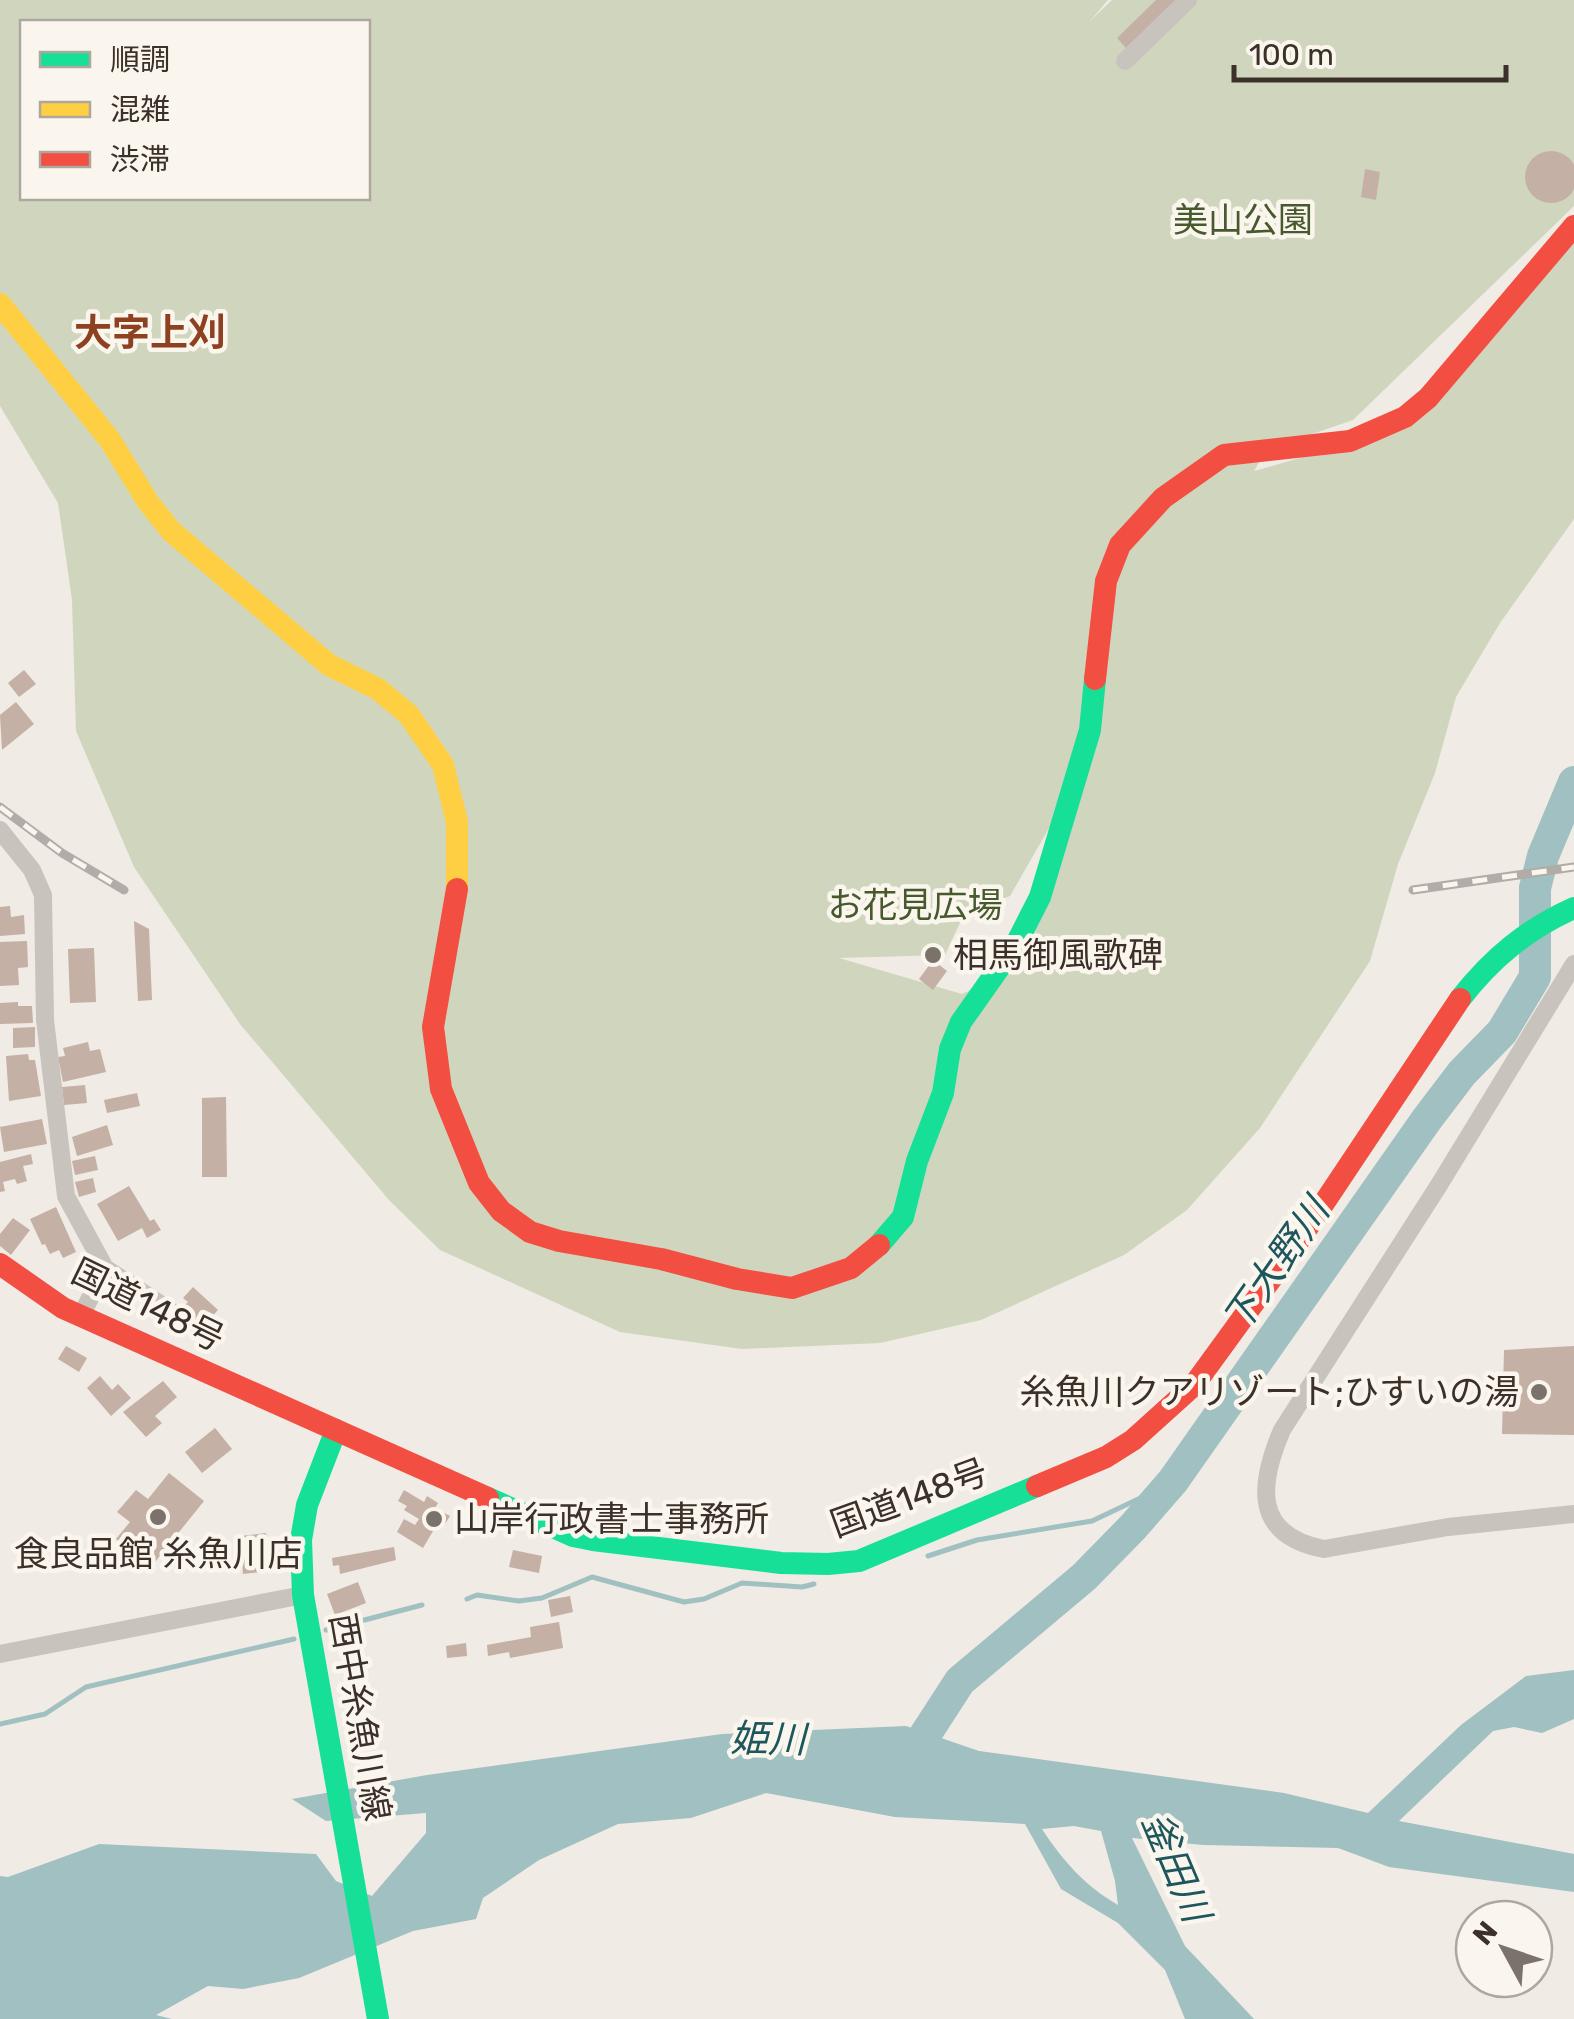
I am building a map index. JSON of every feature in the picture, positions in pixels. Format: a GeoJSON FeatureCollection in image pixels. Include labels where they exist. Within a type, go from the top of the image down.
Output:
{"type":"FeatureCollection","features":[{"type":"Feature","properties":{"kind":"main road"},"geometry":{"type":"LineString","coordinates":[[0,304],[110,440],[171,531],[329,665],[378,689],[409,715],[442,765],[457,822],[459,875],[442,964],[433,1027],[435,1042],[442,1088],[464,1152],[479,1182],[502,1211],[530,1232],[559,1241],[792,1288],[851,1268],[875,1250],[903,1216],[916,1161],[943,1092],[950,1049],[960,1022],[1023,932],[1046,879],[1090,730],[1106,581],[1130,531],[1163,498],[1224,456],[1350,441],[1405,416],[1428,398],[1574,226]]}},
{"type":"Feature","properties":{"kind":"main road","name":"国道148号"},"geometry":{"type":"LineString","coordinates":[[0,1264],[63,1308],[573,1536],[640,1548],[844,1564],[877,1555],[1106,1457],[1143,1436],[1172,1411],[1195,1387],[1305,1234],[1471,982],[1520,936],[1574,908]]}},
{"type":"Feature","properties":{"kind":"main road","name":"西中糸魚川線"},"geometry":{"type":"LineString","coordinates":[[336,1430],[307,1505],[301,1540],[303,1595],[378,2019]]}},
{"type":"Feature","properties":{"kind":"street"},"geometry":{"type":"LineString","coordinates":[[1124,62],[1188,0]]}},
{"type":"Feature","properties":{"kind":"street"},"geometry":{"type":"LineString","coordinates":[[0,830],[32,870],[44,895],[45,1020],[66,1196],[106,1268],[200,1330]]}},
{"type":"Feature","properties":{"kind":"street"},"geometry":{"type":"LineString","coordinates":[[1574,964],[1282,1430],[1267,1464],[1264,1486],[1266,1505],[1286,1535],[1324,1548],[1448,1527],[1574,1514]]}},
{"type":"Feature","properties":{"kind":"street"},"geometry":{"type":"LineString","coordinates":[[82,1316],[106,1268]]}},
{"type":"Feature","properties":{"kind":"street"},"geometry":{"type":"LineString","coordinates":[[0,1654],[303,1595]]}},
{"type":"Feature","properties":{"kind":"green space"},"geometry":{"type":"Polygon","coordinates":[[[0,0],[1108,0],[1090,21],[1112,0],[1574,0],[1574,206],[1353,420],[1266,450],[1254,471],[1365,443],[1574,241],[1574,519],[1500,623],[1456,697],[1435,773],[1398,864],[1370,961],[1260,1128],[1187,1210],[1124,1255],[981,1320],[880,1343],[742,1349],[620,1332],[440,1250],[389,1200],[240,1024],[134,867],[76,731],[72,600],[58,503],[0,406],[0,0]],[[1082,771],[1010,896],[965,912],[945,955],[839,958],[962,994],[995,979],[1082,771]]]}},
{"type":"Feature","properties":{"kind":"water","name":"姫川"},"geometry":{"type":"Polygon","coordinates":[[[1574,1670],[1574,1719],[1542,1733],[1514,1727],[1493,1731],[1399,1821],[1574,1854],[1574,1892],[1389,1867],[1338,1848],[1203,1845],[1132,1838],[1185,1946],[1254,2019],[1185,2019],[1165,1970],[1118,1923],[1061,1889],[1025,1824],[895,1817],[766,1793],[691,1818],[618,1824],[539,1860],[483,1898],[476,1919],[413,1931],[299,1978],[243,1989],[208,1986],[156,2015],[172,2019],[0,2019],[0,1876],[8,1877],[99,1844],[316,1854],[336,1881],[372,1896],[426,1833],[426,1813],[326,1821],[292,1799],[427,1775],[722,1734],[906,1726],[979,1751],[1284,1793],[1368,1813],[1461,1725],[1526,1676],[1574,1670]],[[1074,1826],[1042,1829],[1076,1872],[1118,1905],[1115,1881],[1101,1831],[1074,1826]]]}},
{"type":"Feature","properties":{"kind":"building"},"geometry":{"type":"Polygon","coordinates":[[[1156,0],[1176,0],[1126,48],[1117,38],[1156,0]]]}},
{"type":"Feature","properties":{"kind":"building"},"geometry":{"type":"Polygon","coordinates":[[[1551,151],[1570,158],[1575,167],[1575,187],[1570,196],[1551,203],[1532,196],[1525,177],[1532,158],[1551,151]]]}},
{"type":"Feature","properties":{"kind":"building"},"geometry":{"type":"Polygon","coordinates":[[[1365,169],[1380,172],[1376,200],[1361,197],[1365,169]]]}},
{"type":"Feature","properties":{"kind":"building"},"geometry":{"type":"Polygon","coordinates":[[[24,670],[36,684],[19,697],[8,683],[24,670]]]}},
{"type":"Feature","properties":{"kind":"building"},"geometry":{"type":"Polygon","coordinates":[[[16,702],[34,724],[2,750],[0,715],[16,702]]]}},
{"type":"Feature","properties":{"kind":"building"},"geometry":{"type":"Polygon","coordinates":[[[10,906],[11,917],[24,915],[25,934],[0,936],[0,907],[10,906]]]}},
{"type":"Feature","properties":{"kind":"building"},"geometry":{"type":"Polygon","coordinates":[[[134,921],[149,929],[152,1000],[138,1001],[134,921]]]}},
{"type":"Feature","properties":{"kind":"building"},"geometry":{"type":"Polygon","coordinates":[[[27,941],[28,967],[18,968],[19,985],[0,986],[0,942],[27,941]]]}},
{"type":"Feature","properties":{"kind":"building"},"geometry":{"type":"Polygon","coordinates":[[[94,948],[96,1002],[70,1003],[68,949],[94,948]]]}},
{"type":"Feature","properties":{"kind":"building"},"geometry":{"type":"Polygon","coordinates":[[[933,960],[947,971],[933,990],[919,979],[933,960]]]}},
{"type":"Feature","properties":{"kind":"building"},"geometry":{"type":"Polygon","coordinates":[[[18,1002],[18,1006],[32,1006],[33,1023],[0,1024],[0,1003],[18,1002]]]}},
{"type":"Feature","properties":{"kind":"building"},"geometry":{"type":"Polygon","coordinates":[[[35,1027],[35,1047],[13,1048],[13,1028],[35,1027]]]}},
{"type":"Feature","properties":{"kind":"building"},"geometry":{"type":"Polygon","coordinates":[[[88,1042],[90,1051],[100,1049],[106,1072],[63,1082],[58,1057],[65,1056],[63,1048],[88,1042]]]}},
{"type":"Feature","properties":{"kind":"building"},"geometry":{"type":"Polygon","coordinates":[[[28,1054],[29,1060],[35,1060],[41,1096],[9,1101],[6,1056],[28,1054]]]}},
{"type":"Feature","properties":{"kind":"building"},"geometry":{"type":"Polygon","coordinates":[[[85,1085],[87,1103],[64,1105],[62,1087],[85,1085]]]}},
{"type":"Feature","properties":{"kind":"building"},"geometry":{"type":"Polygon","coordinates":[[[137,1093],[140,1106],[107,1113],[104,1100],[137,1093]]]}},
{"type":"Feature","properties":{"kind":"building"},"geometry":{"type":"Polygon","coordinates":[[[226,1097],[227,1177],[202,1177],[202,1098],[226,1097]]]}},
{"type":"Feature","properties":{"kind":"building"},"geometry":{"type":"Polygon","coordinates":[[[42,1119],[47,1144],[4,1152],[0,1127],[42,1119]]]}},
{"type":"Feature","properties":{"kind":"building"},"geometry":{"type":"Polygon","coordinates":[[[107,1125],[113,1145],[77,1156],[72,1137],[107,1125]]]}},
{"type":"Feature","properties":{"kind":"building"},"geometry":{"type":"Polygon","coordinates":[[[31,1154],[33,1164],[23,1166],[27,1181],[3,1182],[5,1191],[0,1192],[0,1162],[31,1154]]]}},
{"type":"Feature","properties":{"kind":"building"},"geometry":{"type":"Polygon","coordinates":[[[95,1156],[98,1170],[75,1175],[72,1161],[95,1156]]]}},
{"type":"Feature","properties":{"kind":"building"},"geometry":{"type":"Polygon","coordinates":[[[93,1178],[96,1192],[79,1197],[75,1182],[93,1178]]]}},
{"type":"Feature","properties":{"kind":"building"},"geometry":{"type":"Polygon","coordinates":[[[129,1186],[150,1221],[154,1219],[161,1230],[147,1238],[142,1228],[118,1241],[97,1204],[129,1186]]]}},
{"type":"Feature","properties":{"kind":"building"},"geometry":{"type":"Polygon","coordinates":[[[56,1207],[76,1252],[63,1258],[59,1250],[50,1254],[42,1245],[30,1219],[56,1207]]]}},
{"type":"Feature","properties":{"kind":"building"},"geometry":{"type":"Polygon","coordinates":[[[13,1218],[30,1230],[11,1255],[0,1246],[0,1234],[13,1218]]]}},
{"type":"Feature","properties":{"kind":"building"},"geometry":{"type":"Polygon","coordinates":[[[193,1287],[218,1310],[204,1325],[184,1306],[188,1302],[183,1298],[193,1287]]]}},
{"type":"Feature","properties":{"kind":"building"},"geometry":{"type":"Polygon","coordinates":[[[66,1346],[87,1358],[79,1372],[58,1359],[66,1346]]]}},
{"type":"Feature","properties":{"kind":"building","name":"糸魚川クアリゾート;ひすいの湯"},"geometry":{"type":"Polygon","coordinates":[[[1574,1346],[1574,1435],[1502,1434],[1504,1350],[1574,1346]]]}},
{"type":"Feature","properties":{"kind":"building"},"geometry":{"type":"Polygon","coordinates":[[[100,1376],[112,1390],[118,1384],[131,1398],[111,1416],[87,1388],[100,1376]]]}},
{"type":"Feature","properties":{"kind":"building"},"geometry":{"type":"Polygon","coordinates":[[[163,1381],[177,1397],[155,1416],[162,1423],[146,1437],[123,1412],[163,1381]]]}},
{"type":"Feature","properties":{"kind":"building"},"geometry":{"type":"Polygon","coordinates":[[[215,1428],[232,1449],[202,1473],[185,1452],[215,1428]]]}},
{"type":"Feature","properties":{"kind":"building","name":"食良品館 糸魚川店"},"geometry":{"type":"Polygon","coordinates":[[[169,1473],[204,1501],[151,1567],[116,1539],[130,1522],[117,1512],[136,1490],[148,1499],[169,1473]]]}},
{"type":"Feature","properties":{"kind":"building","name":"山岸行政書士事務所"},"geometry":{"type":"Polygon","coordinates":[[[404,1490],[424,1502],[427,1496],[438,1503],[435,1508],[450,1516],[445,1524],[439,1521],[423,1548],[397,1532],[404,1519],[415,1525],[419,1519],[398,1501],[404,1490]]]}},
{"type":"Feature","properties":{"kind":"building"},"geometry":{"type":"Polygon","coordinates":[[[266,1533],[270,1571],[243,1574],[240,1536],[266,1533]]]}},
{"type":"Feature","properties":{"kind":"building"},"geometry":{"type":"Polygon","coordinates":[[[394,1547],[396,1560],[340,1574],[339,1565],[333,1566],[332,1558],[394,1547]]]}},
{"type":"Feature","properties":{"kind":"building"},"geometry":{"type":"Polygon","coordinates":[[[513,1550],[542,1556],[539,1573],[509,1567],[513,1550]]]}},
{"type":"Feature","properties":{"kind":"building"},"geometry":{"type":"Polygon","coordinates":[[[358,1582],[366,1603],[335,1615],[327,1594],[358,1582]]]}},
{"type":"Feature","properties":{"kind":"building"},"geometry":{"type":"Polygon","coordinates":[[[570,1596],[573,1612],[551,1617],[548,1600],[570,1596]]]}},
{"type":"Feature","properties":{"kind":"building"},"geometry":{"type":"Polygon","coordinates":[[[559,1622],[563,1648],[510,1658],[509,1652],[488,1656],[487,1645],[531,1637],[530,1627],[559,1622]]]}},
{"type":"Feature","properties":{"kind":"building"},"geometry":{"type":"Polygon","coordinates":[[[466,1643],[467,1656],[447,1658],[446,1646],[466,1643]]]}},
{"type":"Feature","properties":{"kind":"waterway","name":"下大野川"},"geometry":{"type":"LineString","coordinates":[[903,1769],[960,1681],[1084,1577],[1173,1481],[1427,1119],[1462,1073],[1502,1032],[1535,977],[1535,888],[1543,856],[1574,782]]}},
{"type":"Feature","properties":{"kind":"waterway"},"geometry":{"type":"LineString","coordinates":[[928,1556],[977,1540],[1092,1521],[1170,1484]]}},
{"type":"Feature","properties":{"kind":"waterway"},"geometry":{"type":"LineString","coordinates":[[467,1599],[477,1595],[519,1601],[542,1598],[592,1577],[684,1602],[704,1599],[742,1583],[802,1587],[814,1584]]}},
{"type":"Feature","properties":{"kind":"waterway"},"geometry":{"type":"LineString","coordinates":[[326,1630],[422,1605]]}},
{"type":"Feature","properties":{"kind":"waterway"},"geometry":{"type":"LineString","coordinates":[[0,1724],[45,1714],[86,1687],[294,1639]]}},
{"type":"Feature","properties":{"kind":"railway"},"geometry":{"type":"LineString","coordinates":[[0,807],[62,853],[124,890]]}},
{"type":"Feature","properties":{"kind":"railway"},"geometry":{"type":"LineString","coordinates":[[1413,890],[1574,867]]}},
{"type":"Feature","properties":{"kind":"traffic: fast"},"geometry":{"type":"LineString","coordinates":[[879,1245],[903,1217],[961,1022],[1016,944],[1040,897],[1090,730],[1095,679]]}},
{"type":"Feature","properties":{"kind":"traffic: fast"},"geometry":{"type":"LineString","coordinates":[[1460,999],[1511,946],[1574,908]]}},
{"type":"Feature","properties":{"kind":"traffic: fast"},"geometry":{"type":"LineString","coordinates":[[336,1430],[307,1505],[301,1540],[303,1595],[378,2019]]}},
{"type":"Feature","properties":{"kind":"traffic: fast"},"geometry":{"type":"LineString","coordinates":[[488,1498],[573,1536],[593,1540],[781,1563],[828,1564],[859,1561],[1037,1486]]}},
{"type":"Feature","properties":{"kind":"traffic: slow"},"geometry":{"type":"LineString","coordinates":[[0,304],[110,440],[171,531],[329,665],[378,689],[409,715],[443,765],[457,822],[457,889]]}},
{"type":"Feature","properties":{"kind":"traffic: jam"},"geometry":{"type":"LineString","coordinates":[[1095,679],[1106,581],[1120,545],[1163,498],[1224,455],[1350,441],[1405,417],[1428,398],[1574,226]]}},
{"type":"Feature","properties":{"kind":"traffic: jam"},"geometry":{"type":"LineString","coordinates":[[457,889],[433,1027],[441,1089],[479,1183],[501,1211],[530,1232],[559,1241],[792,1288],[851,1268],[879,1245]]}},
{"type":"Feature","properties":{"kind":"traffic: jam"},"geometry":{"type":"LineString","coordinates":[[1037,1486],[1106,1457],[1133,1440],[1194,1385],[1298,1242],[1460,999]]}},
{"type":"Feature","properties":{"kind":"traffic: jam"},"geometry":{"type":"LineString","coordinates":[[0,1264],[63,1308],[488,1498]]}},
{"type":"Feature","properties":{"kind":"place","name":"相馬御風歌碑"},"geometry":{"type":"Point","coordinates":[933,955]}},
{"type":"Feature","properties":{"kind":"place","name":"糸魚川クアリゾート;ひすいの湯"},"geometry":{"type":"Point","coordinates":[1539,1392]}},
{"type":"Feature","properties":{"kind":"place","name":"食良品館 糸魚川店"},"geometry":{"type":"Point","coordinates":[158,1517]}},
{"type":"Feature","properties":{"kind":"place","name":"山岸行政書士事務所"},"geometry":{"type":"Point","coordinates":[434,1519]}},
{"type":"Feature","properties":{"kind":"district","name":"大字上刈"},"geometry":{"type":"Point","coordinates":[150,333]}},
{"type":"Feature","properties":{"kind":"park label","name":"美山公園"},"geometry":{"type":"Point","coordinates":[1243,220]}},
{"type":"Feature","properties":{"kind":"park label","name":"お花見広場"},"geometry":{"type":"Point","coordinates":[915,905]}},
{"type":"Feature","properties":{"kind":"water label","name":"釜田川"},"geometry":{"type":"Point","coordinates":[1176,1867]}}]}
